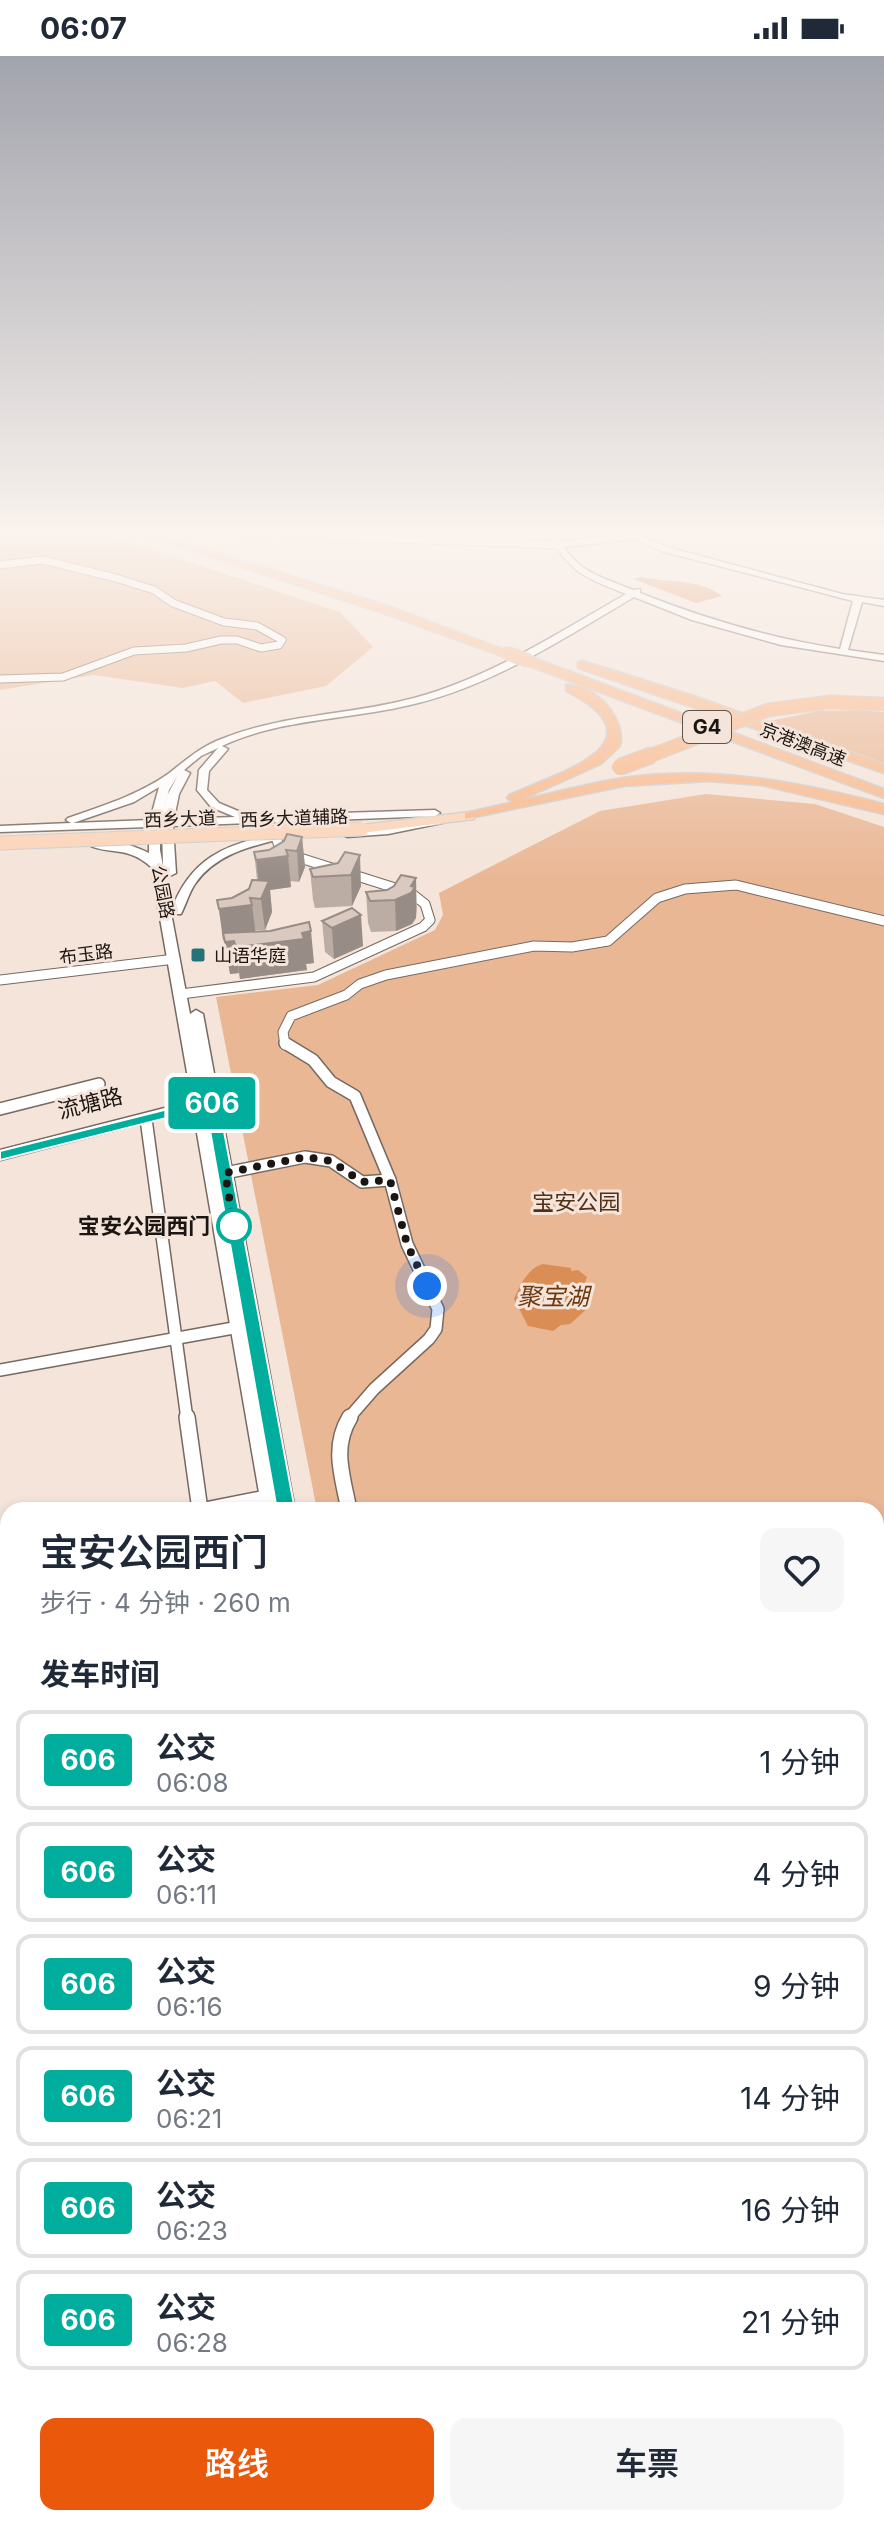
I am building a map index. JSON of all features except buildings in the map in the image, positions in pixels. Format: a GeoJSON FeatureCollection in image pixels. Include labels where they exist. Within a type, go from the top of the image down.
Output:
{"type":"FeatureCollection","features":[{"type":"Feature","properties":{"kind":"highway"},"geometry":{"type":"LineString","coordinates":[[503,648],[511,651]]}},
{"type":"Feature","properties":{"kind":"highway"},"geometry":{"type":"LineString","coordinates":[[504,648],[532,659],[689,699],[884,769]]}},
{"type":"Feature","properties":{"kind":"highway","name":"G4"},"geometry":{"type":"LineString","coordinates":[[511,651],[532,659]]}},
{"type":"Feature","properties":{"kind":"highway"},"geometry":{"type":"LineString","coordinates":[[514,798],[594,763],[606,754],[615,737],[612,719],[598,703],[552,679],[532,659]]}},
{"type":"Feature","properties":{"kind":"highway","name":"京港澳高速"},"geometry":{"type":"LineString","coordinates":[[532,659],[884,786]]}},
{"type":"Feature","properties":{"kind":"highway","name":"京港澳高速"},"geometry":{"type":"LineString","coordinates":[[532,659],[884,794]]}},
{"type":"Feature","properties":{"kind":"highway"},"geometry":{"type":"LineString","coordinates":[[545,800],[774,714],[825,706],[884,706]]}},
{"type":"Feature","properties":{"kind":"highway"},"geometry":{"type":"LineString","coordinates":[[467,812],[624,770]]}},
{"type":"Feature","properties":{"kind":"highway"},"geometry":{"type":"LineString","coordinates":[[467,812],[545,800],[624,782],[708,777],[800,788],[884,809]]}},
{"type":"Feature","properties":{"kind":"main road","name":"公园路"},"geometry":{"type":"LineString","coordinates":[[186,993],[175,959],[159,868],[163,790],[172,775],[205,752],[252,733],[403,705],[454,689],[537,648]]}},
{"type":"Feature","properties":{"kind":"main road","name":"公园路"},"geometry":{"type":"LineString","coordinates":[[163,823],[181,777],[223,749],[276,731],[400,710],[453,695],[492,678],[544,648]]}},
{"type":"Feature","properties":{"kind":"main road"},"geometry":{"type":"LineString","coordinates":[[824,648],[884,656]]}},
{"type":"Feature","properties":{"kind":"main road"},"geometry":{"type":"LineString","coordinates":[[828,648],[844,652]]}},
{"type":"Feature","properties":{"kind":"main road"},"geometry":{"type":"LineString","coordinates":[[223,749],[210,760],[202,774],[201,784],[205,795],[225,810],[275,820]]}},
{"type":"Feature","properties":{"kind":"main road"},"geometry":{"type":"LineString","coordinates":[[35,827],[107,810],[144,793],[172,775]]}},
{"type":"Feature","properties":{"kind":"main road"},"geometry":{"type":"LineString","coordinates":[[362,826],[467,812]]}},
{"type":"Feature","properties":{"kind":"main road","name":"西乡大道辅路"},"geometry":{"type":"LineString","coordinates":[[0,829],[439,816]]}},
{"type":"Feature","properties":{"kind":"main road","name":"西乡大道辅路"},"geometry":{"type":"LineString","coordinates":[[0,845],[160,842],[388,831],[439,816]]}},
{"type":"Feature","properties":{"kind":"main road"},"geometry":{"type":"LineString","coordinates":[[237,839],[225,835],[224,828],[243,821]]}},
{"type":"Feature","properties":{"kind":"main road"},"geometry":{"type":"LineString","coordinates":[[80,826],[91,829],[94,834],[88,844],[131,849],[152,860],[159,868]]}},
{"type":"Feature","properties":{"kind":"main road","name":"西乡大道"},"geometry":{"type":"LineString","coordinates":[[0,836],[362,826]]}},
{"type":"Feature","properties":{"kind":"main road","name":"西乡大道"},"geometry":{"type":"LineString","coordinates":[[0,845],[362,826]]}},
{"type":"Feature","properties":{"kind":"main road"},"geometry":{"type":"LineString","coordinates":[[177,911],[187,886],[206,864],[230,849],[276,837]]}},
{"type":"Feature","properties":{"kind":"main road","name":"公园路"},"geometry":{"type":"LineString","coordinates":[[160,842],[177,911],[186,993],[239,1327],[278,1502]]}},
{"type":"Feature","properties":{"kind":"main road","name":"公园路"},"geometry":{"type":"LineString","coordinates":[[204,1101],[225,1173],[278,1502]]}},
{"type":"Feature","properties":{"kind":"main road","name":"流塘路"},"geometry":{"type":"LineString","coordinates":[[0,1155],[146,1119],[204,1101]]}},
{"type":"Feature","properties":{"kind":"main road","name":"流塘路"},"geometry":{"type":"LineString","coordinates":[[0,1148],[204,1101]]}},
{"type":"Feature","properties":{"kind":"street"},"geometry":{"type":"LineString","coordinates":[[0,679],[63,677],[134,651],[181,648]]}},
{"type":"Feature","properties":{"kind":"street"},"geometry":{"type":"LineString","coordinates":[[186,993],[314,977],[423,927],[430,920],[425,901],[411,893],[281,852],[276,837]]}},
{"type":"Feature","properties":{"kind":"street"},"geometry":{"type":"LineString","coordinates":[[348,1502],[338,1449],[340,1432],[373,1390],[429,1339],[438,1318],[438,1309],[407,1244],[390,1180],[355,1096],[331,1082],[313,1060],[285,1045],[283,1032],[291,1016],[346,995],[360,984],[386,975],[534,946],[572,947],[608,941],[657,898],[699,887],[745,887],[884,921]]}},
{"type":"Feature","properties":{"kind":"street","name":"布玉路"},"geometry":{"type":"LineString","coordinates":[[0,980],[175,959]]}},
{"type":"Feature","properties":{"kind":"street"},"geometry":{"type":"LineString","coordinates":[[0,1109],[99,1084]]}},
{"type":"Feature","properties":{"kind":"street"},"geometry":{"type":"LineString","coordinates":[[146,1119],[201,1502]]}},
{"type":"Feature","properties":{"kind":"street"},"geometry":{"type":"LineString","coordinates":[[225,1173],[305,1157],[331,1161],[362,1182],[390,1180]]}},
{"type":"Feature","properties":{"kind":"street"},"geometry":{"type":"LineString","coordinates":[[0,1370],[239,1327]]}},
{"type":"Feature","properties":{"kind":"green space"},"geometry":{"type":"Polygon","coordinates":[[[0,648],[371,648],[326,686],[243,703],[215,681],[183,688],[94,675],[0,690],[0,648]]]}},
{"type":"Feature","properties":{"kind":"green space"},"geometry":{"type":"Polygon","coordinates":[[[818,711],[884,712],[884,764],[765,722],[818,711]]]}},
{"type":"Feature","properties":{"kind":"green space","name":"宝安公园"},"geometry":{"type":"Polygon","coordinates":[[[706,794],[815,804],[884,827],[884,1502],[315,1502],[216,997],[318,985],[435,930],[443,915],[439,893],[600,811],[706,794]]]}},
{"type":"Feature","properties":{"kind":"water","name":"聚宝湖"},"geometry":{"type":"Polygon","coordinates":[[[543,1264],[578,1270],[587,1277],[582,1290],[588,1308],[570,1324],[561,1325],[553,1331],[528,1326],[514,1299],[529,1273],[543,1264]]]}},
{"type":"Feature","properties":{"kind":"bus line","name":"606"},"geometry":{"type":"LineString","coordinates":[[0,1155],[201,1105],[211,1099],[285,1502]]}},
{"type":"Feature","properties":{"kind":"place","name":"山语华庭"},"geometry":{"type":"Point","coordinates":[198,955]}},
{"type":"Feature","properties":{"kind":"place","name":"宝安公园西门"},"geometry":{"type":"Point","coordinates":[234,1226]}},
{"type":"Feature","properties":{"kind":"route"},"geometry":{"type":"LineString","coordinates":[[234,1226],[225,1173],[305,1157],[331,1161],[362,1182],[390,1180],[407,1244],[427,1286]]}}]}
